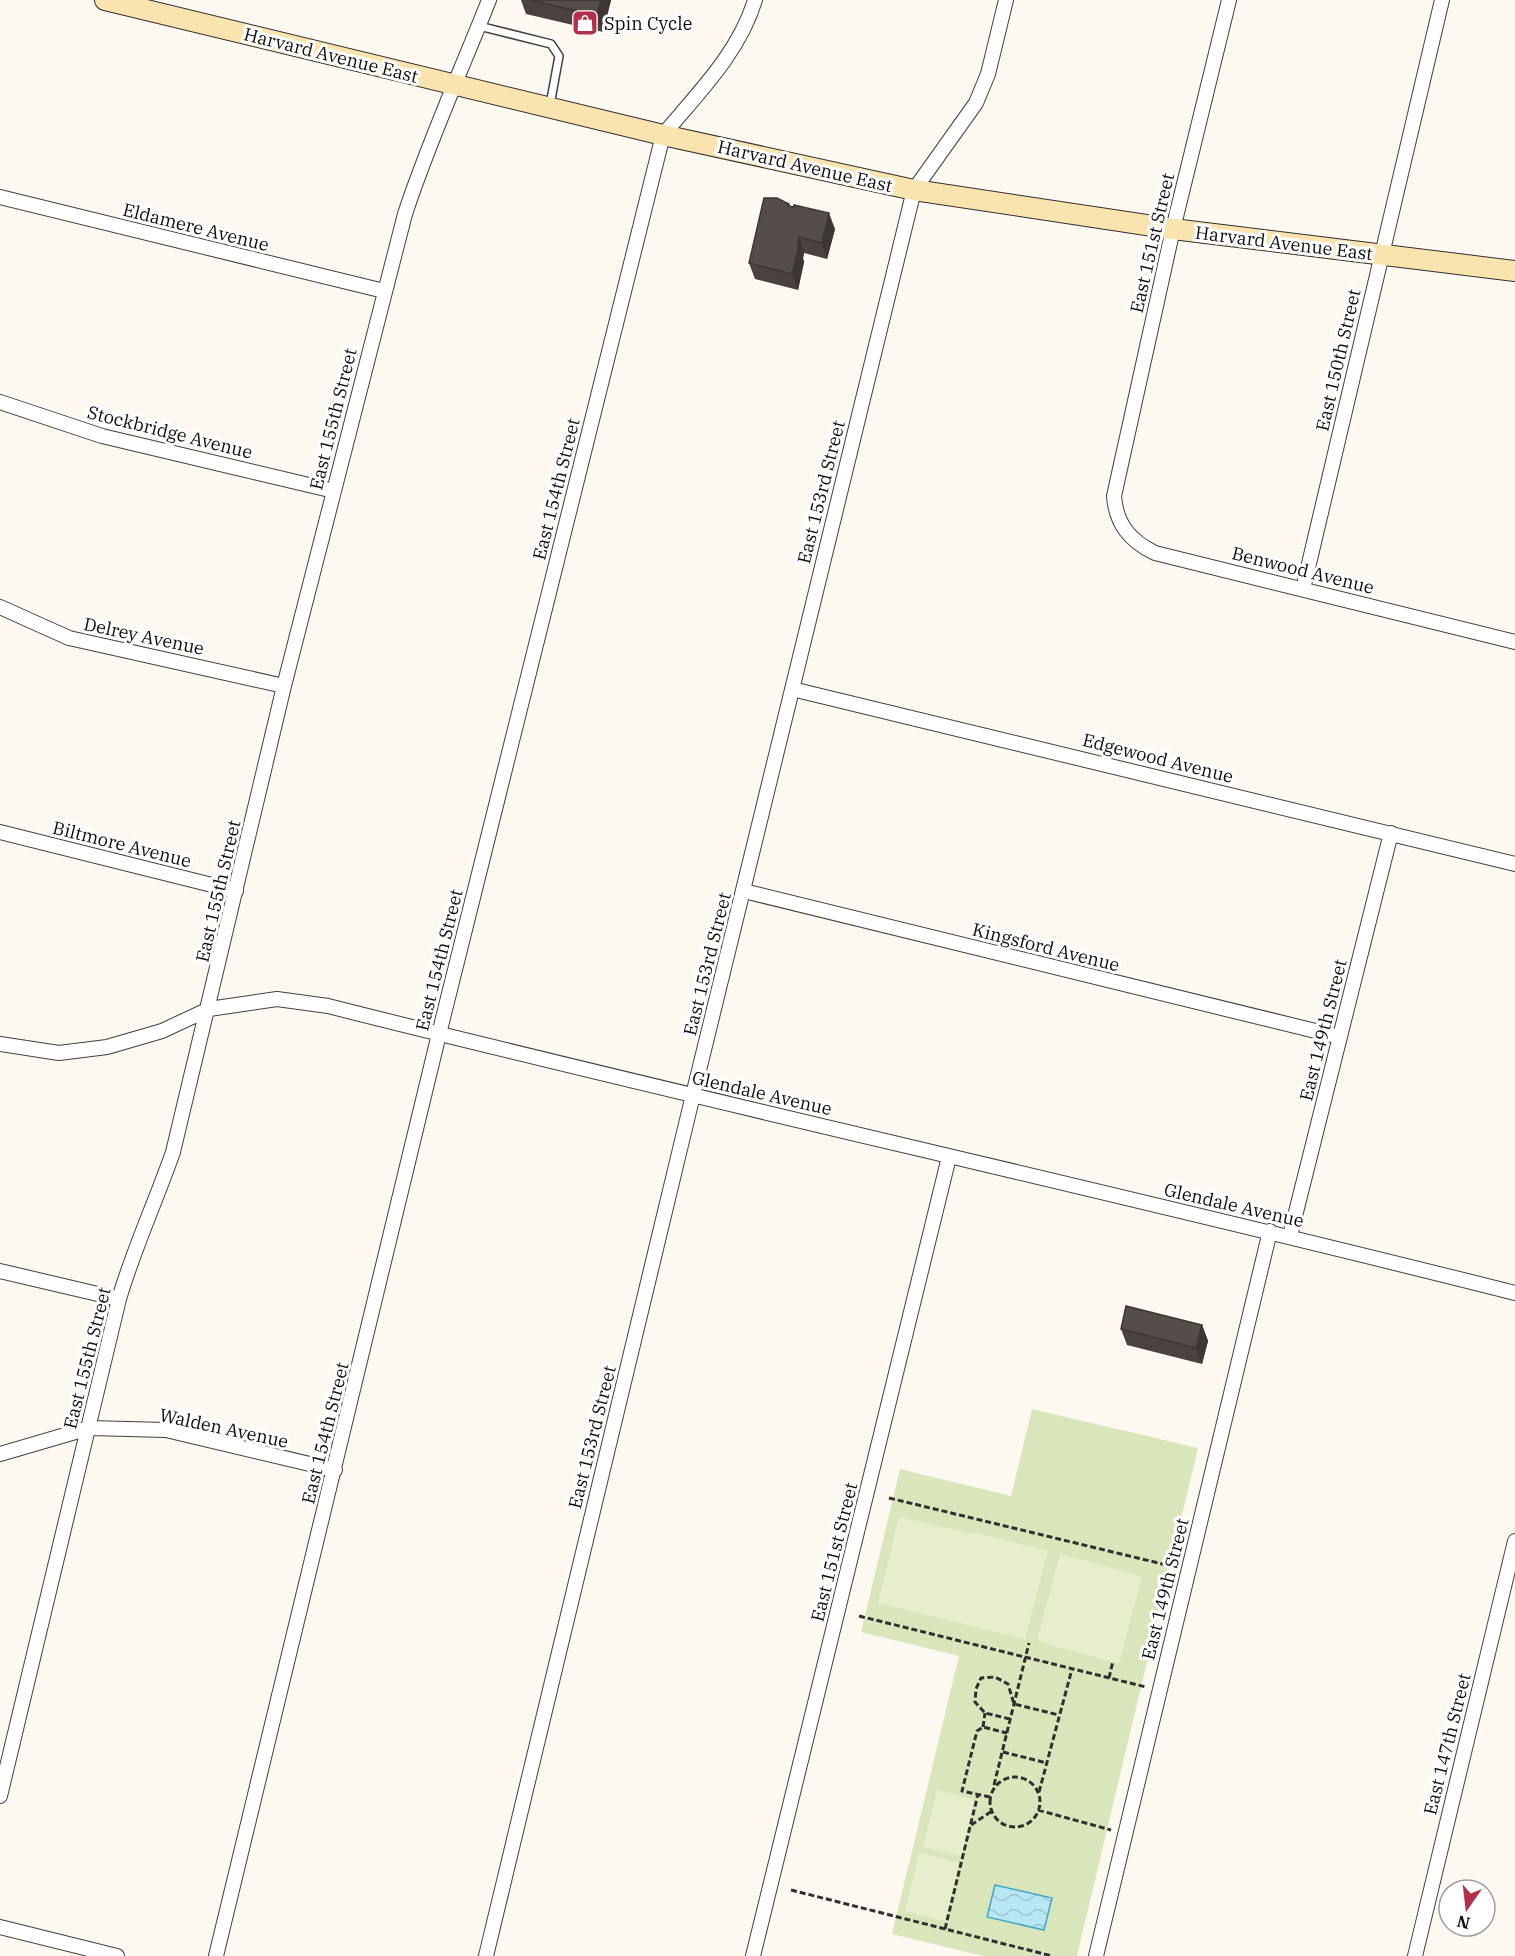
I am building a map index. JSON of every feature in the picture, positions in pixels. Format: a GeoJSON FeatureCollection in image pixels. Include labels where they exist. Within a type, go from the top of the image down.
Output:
{"type":"FeatureCollection","features":[{"type":"Feature","properties":{"kind":"main road","name":"Harvard Avenue East"},"geometry":{"type":"LineString","coordinates":[[105,0],[663,135],[914,190],[1173,229],[1515,271]]}},
{"type":"Feature","properties":{"kind":"street","name":"East 155th Street"},"geometry":{"type":"LineString","coordinates":[[0,1796],[6,1740],[89,1428],[119,1299],[132,1257],[157,1199],[173,1152],[209,1009],[284,686],[384,291],[421,166],[456,86],[489,0]]}},
{"type":"Feature","properties":{"kind":"street","name":"East 154th Street"},"geometry":{"type":"LineString","coordinates":[[216,1956],[439,1034],[663,135],[722,63],[739,38],[755,0]]}},
{"type":"Feature","properties":{"kind":"street","name":"East 153rd Street"},"geometry":{"type":"LineString","coordinates":[[486,1956],[914,190],[976,103],[988,74],[1006,0]]}},
{"type":"Feature","properties":{"kind":"street","name":"East 151st Street"},"geometry":{"type":"LineString","coordinates":[[1114,496],[1173,229],[1229,0]]}},
{"type":"Feature","properties":{"kind":"street","name":"East 150th Street"},"geometry":{"type":"LineString","coordinates":[[1303,589],[1442,0]]}},
{"type":"Feature","properties":{"kind":"street","name":"Eldamere Avenue"},"geometry":{"type":"LineString","coordinates":[[0,197],[384,291]]}},
{"type":"Feature","properties":{"kind":"street","name":"Stockbridge Avenue"},"geometry":{"type":"LineString","coordinates":[[0,402],[102,436],[334,491]]}},
{"type":"Feature","properties":{"kind":"street","name":"Benwood Avenue"},"geometry":{"type":"LineString","coordinates":[[1114,496],[1115,512],[1124,528],[1139,545],[1155,553],[1514,638]]}},
{"type":"Feature","properties":{"kind":"street","name":"Delrey Avenue"},"geometry":{"type":"LineString","coordinates":[[0,607],[69,638],[284,686]]}},
{"type":"Feature","properties":{"kind":"street","name":"Edgewood Avenue"},"geometry":{"type":"LineString","coordinates":[[792,689],[1515,864]]}},
{"type":"Feature","properties":{"kind":"street","name":"Biltmore Avenue"},"geometry":{"type":"LineString","coordinates":[[0,831],[236,891]]}},
{"type":"Feature","properties":{"kind":"street","name":"East 149th Street"},"geometry":{"type":"LineString","coordinates":[[1290,1236],[1391,833]]}},
{"type":"Feature","properties":{"kind":"street","name":"Kingsford Avenue"},"geometry":{"type":"LineString","coordinates":[[744,891],[1340,1037]]}},
{"type":"Feature","properties":{"kind":"street","name":"Glendale Avenue"},"geometry":{"type":"LineString","coordinates":[[0,1044],[59,1053],[107,1047],[162,1031],[209,1009],[277,999],[328,1006],[949,1157],[1270,1231],[1515,1293]]}},
{"type":"Feature","properties":{"kind":"street","name":"East 151st Street"},"geometry":{"type":"LineString","coordinates":[[753,1956],[949,1157]]}},
{"type":"Feature","properties":{"kind":"street","name":"East 149th Street"},"geometry":{"type":"LineString","coordinates":[[1096,1956],[1270,1231]]}},
{"type":"Feature","properties":{"kind":"street"},"geometry":{"type":"LineString","coordinates":[[0,1271],[119,1299]]}},
{"type":"Feature","properties":{"kind":"street","name":"Walden Avenue"},"geometry":{"type":"LineString","coordinates":[[0,1454],[89,1428],[166,1430],[335,1470]]}},
{"type":"Feature","properties":{"kind":"street","name":"East 147th Street"},"geometry":{"type":"LineString","coordinates":[[1414,1956],[1515,1541]]}},
{"type":"Feature","properties":{"kind":"street"},"geometry":{"type":"LineString","coordinates":[[0,1927],[117,1956]]}},
{"type":"Feature","properties":{"kind":"lane"},"geometry":{"type":"LineString","coordinates":[[479,26],[551,44],[558,56],[549,108]]}},
{"type":"Feature","properties":{"kind":"path"},"geometry":{"type":"LineString","coordinates":[[889,1498],[1176,1567]]}},
{"type":"Feature","properties":{"kind":"path"},"geometry":{"type":"LineString","coordinates":[[859,1616],[1146,1687]]}},
{"type":"Feature","properties":{"kind":"path"},"geometry":{"type":"LineString","coordinates":[[1029,1643],[990,1797],[992,1811],[1003,1824],[1011,1826],[1028,1823],[1038,1810],[1038,1794],[1072,1669]]}},
{"type":"Feature","properties":{"kind":"path"},"geometry":{"type":"LineString","coordinates":[[1109,1678],[1113,1661]]}},
{"type":"Feature","properties":{"kind":"path"},"geometry":{"type":"LineString","coordinates":[[1011,1719],[984,1713],[975,1701],[976,1689],[981,1678],[994,1677],[1008,1684],[1014,1704]]}},
{"type":"Feature","properties":{"kind":"path"},"geometry":{"type":"LineString","coordinates":[[1014,1704],[1059,1715]]}},
{"type":"Feature","properties":{"kind":"path"},"geometry":{"type":"LineString","coordinates":[[983,1727],[984,1713]]}},
{"type":"Feature","properties":{"kind":"path"},"geometry":{"type":"LineString","coordinates":[[990,1797],[962,1791],[977,1731],[983,1727],[1007,1733]]}},
{"type":"Feature","properties":{"kind":"path"},"geometry":{"type":"LineString","coordinates":[[1003,1752],[1047,1763]]}},
{"type":"Feature","properties":{"kind":"path"},"geometry":{"type":"LineString","coordinates":[[994,1787],[1007,1778],[1014,1777],[1029,1782],[1038,1794]]}},
{"type":"Feature","properties":{"kind":"path"},"geometry":{"type":"LineString","coordinates":[[945,1929],[978,1794]]}},
{"type":"Feature","properties":{"kind":"path"},"geometry":{"type":"LineString","coordinates":[[1038,1810],[1111,1830]]}},
{"type":"Feature","properties":{"kind":"path"},"geometry":{"type":"LineString","coordinates":[[970,1826],[992,1811]]}},
{"type":"Feature","properties":{"kind":"path"},"geometry":{"type":"LineString","coordinates":[[790,1890],[1052,1956]]}},
{"type":"Feature","properties":{"kind":"green space"},"geometry":{"type":"Polygon","coordinates":[[[1032,1409],[1198,1448],[1077,1956],[983,1956],[892,1934],[959,1656],[861,1632],[900,1469],[1011,1496],[1032,1409]]]}},
{"type":"Feature","properties":{"kind":"green space"},"geometry":{"type":"Polygon","coordinates":[[[899,1517],[972,1534],[973,1532],[1048,1551],[1025,1639],[878,1603],[899,1517]]]}},
{"type":"Feature","properties":{"kind":"green space"},"geometry":{"type":"Polygon","coordinates":[[[1060,1554],[1142,1576],[1119,1664],[1037,1641],[1060,1554]]]}},
{"type":"Feature","properties":{"kind":"green space"},"geometry":{"type":"Polygon","coordinates":[[[937,1790],[975,1800],[961,1856],[923,1847],[937,1790]]]}},
{"type":"Feature","properties":{"kind":"green space"},"geometry":{"type":"Polygon","coordinates":[[[919,1853],[960,1863],[946,1921],[905,1911],[919,1853]]]}},
{"type":"Feature","properties":{"kind":"water"},"geometry":{"type":"Polygon","coordinates":[[[995,1885],[1052,1898],[1044,1930],[987,1917],[995,1885]]]}},
{"type":"Feature","properties":{"kind":"building"},"geometry":{"type":"Polygon","coordinates":[[[531,0],[601,0],[597,16],[531,0]]]}},
{"type":"Feature","properties":{"kind":"building"},"geometry":{"type":"Polygon","coordinates":[[[764,198],[777,198],[789,204],[788,206],[794,207],[794,205],[829,213],[822,243],[799,237],[792,274],[749,263],[764,198]]]}},
{"type":"Feature","properties":{"kind":"building"},"geometry":{"type":"Polygon","coordinates":[[[1126,1306],[1202,1325],[1196,1348],[1121,1329],[1126,1306]]]}},
{"type":"Feature","properties":{"kind":"place","name":"Spin Cycle"},"geometry":{"type":"Point","coordinates":[585,23]}}]}
